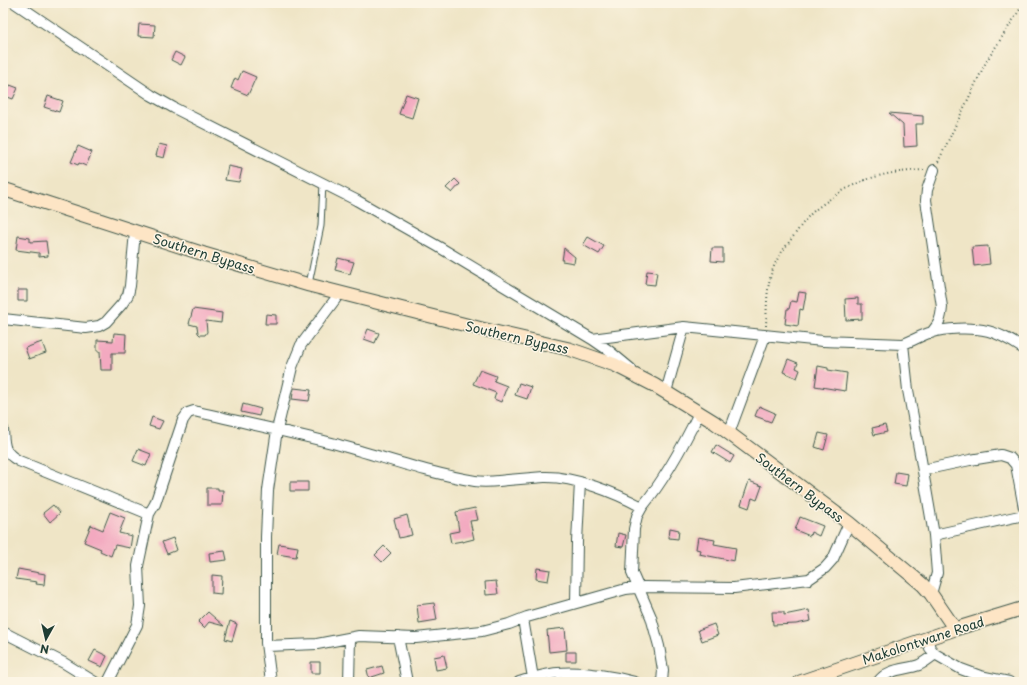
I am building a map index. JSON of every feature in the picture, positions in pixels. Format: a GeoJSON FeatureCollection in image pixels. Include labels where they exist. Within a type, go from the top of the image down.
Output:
{"type":"FeatureCollection","features":[{"type":"Feature","properties":{"kind":"street"},"geometry":{"type":"LineString","coordinates":[[16,3],[151,95],[323,183],[439,247],[592,339],[608,350],[640,377]]}},
{"type":"Feature","properties":{"kind":"street"},"geometry":{"type":"LineString","coordinates":[[931,333],[938,325],[942,316],[942,307],[926,200],[927,190],[934,170]]}},
{"type":"Feature","properties":{"kind":"street","name":"Southern Bypass"},"geometry":{"type":"LineString","coordinates":[[3,189],[204,254],[309,285],[482,329],[570,349],[594,357],[640,377],[729,433],[849,523],[923,585],[955,629]]}},
{"type":"Feature","properties":{"kind":"street"},"geometry":{"type":"LineString","coordinates":[[3,319],[86,328],[98,326],[106,322],[128,295],[135,232]]}},
{"type":"Feature","properties":{"kind":"street"},"geometry":{"type":"LineString","coordinates":[[271,682],[267,646],[266,537],[268,490],[277,430],[292,367],[301,345],[340,293]]}},
{"type":"Feature","properties":{"kind":"street"},"geometry":{"type":"LineString","coordinates":[[592,339],[684,327],[849,343],[903,344],[931,333],[972,328],[989,331],[1004,337],[1024,349]]}},
{"type":"Feature","properties":{"kind":"street"},"geometry":{"type":"LineString","coordinates":[[666,392],[684,327]]}},
{"type":"Feature","properties":{"kind":"street"},"geometry":{"type":"LineString","coordinates":[[729,433],[765,336]]}},
{"type":"Feature","properties":{"kind":"street"},"geometry":{"type":"LineString","coordinates":[[903,344],[908,390],[934,535],[937,573],[931,594]]}},
{"type":"Feature","properties":{"kind":"street"},"geometry":{"type":"LineString","coordinates":[[108,682],[137,625],[139,615],[138,566],[150,514],[156,504],[184,420],[188,413],[194,411],[333,443],[385,459],[476,482],[547,477],[580,482],[631,501],[642,507]]}},
{"type":"Feature","properties":{"kind":"street"},"geometry":{"type":"LineString","coordinates":[[662,682],[663,670],[659,646],[651,617],[632,573],[634,529],[637,516],[642,507],[650,498],[677,456],[699,413]]}},
{"type":"Feature","properties":{"kind":"street"},"geometry":{"type":"LineString","coordinates":[[3,428],[4,448],[9,456],[19,462],[150,514]]}},
{"type":"Feature","properties":{"kind":"street"},"geometry":{"type":"LineString","coordinates":[[923,470],[970,460],[1001,456],[1010,458],[1016,465],[1024,508]]}},
{"type":"Feature","properties":{"kind":"street"},"geometry":{"type":"LineString","coordinates":[[576,603],[580,482]]}},
{"type":"Feature","properties":{"kind":"street"},"geometry":{"type":"LineString","coordinates":[[934,535],[1024,515]]}},
{"type":"Feature","properties":{"kind":"street"},"geometry":{"type":"LineString","coordinates":[[267,646],[317,644],[368,635],[431,637],[482,632],[605,594],[626,589],[734,588],[809,579],[825,568],[833,559],[849,523]]}},
{"type":"Feature","properties":{"kind":"street","name":"Makolontwane Road"},"geometry":{"type":"LineString","coordinates":[[800,682],[927,638],[1023,609]]}},
{"type":"Feature","properties":{"kind":"street"},"geometry":{"type":"LineString","coordinates":[[523,619],[533,678]]}},
{"type":"Feature","properties":{"kind":"street"},"geometry":{"type":"LineString","coordinates":[[3,632],[64,663],[95,682]]}},
{"type":"Feature","properties":{"kind":"street"},"geometry":{"type":"LineString","coordinates":[[398,637],[407,682]]}},
{"type":"Feature","properties":{"kind":"street"},"geometry":{"type":"LineString","coordinates":[[350,638],[350,682]]}},
{"type":"Feature","properties":{"kind":"street"},"geometry":{"type":"LineString","coordinates":[[927,638],[930,648],[935,654],[961,669],[980,676],[1009,682]]}},
{"type":"Feature","properties":{"kind":"street"},"geometry":{"type":"LineString","coordinates":[[878,682],[881,678],[893,671],[918,665],[935,654]]}},
{"type":"Feature","properties":{"kind":"street"},"geometry":{"type":"LineString","coordinates":[[519,682],[559,673],[582,673],[613,677],[635,682]]}},
{"type":"Feature","properties":{"kind":"lane"},"geometry":{"type":"LineString","coordinates":[[309,285],[321,226],[323,183]]}},
{"type":"Feature","properties":{"kind":"path"},"geometry":{"type":"LineString","coordinates":[[765,336],[768,291],[772,270],[777,260],[803,223],[813,211],[843,190],[857,183],[876,176],[897,171],[934,170],[986,62],[1024,3]]}},
{"type":"Feature","properties":{"kind":"building"},"geometry":{"type":"Polygon","coordinates":[[[139,24],[155,25],[154,37],[138,36],[139,24]]]}},
{"type":"Feature","properties":{"kind":"building"},"geometry":{"type":"Polygon","coordinates":[[[175,52],[185,57],[181,65],[171,60],[175,52]]]}},
{"type":"Feature","properties":{"kind":"building"},"geometry":{"type":"Polygon","coordinates":[[[242,71],[256,77],[248,95],[231,88],[235,78],[238,80],[242,71]]]}},
{"type":"Feature","properties":{"kind":"building"},"geometry":{"type":"Polygon","coordinates":[[[10,85],[18,88],[13,99],[5,96],[10,85]]]}},
{"type":"Feature","properties":{"kind":"building"},"geometry":{"type":"Polygon","coordinates":[[[406,94],[418,98],[412,118],[399,114],[406,94]]]}},
{"type":"Feature","properties":{"kind":"building"},"geometry":{"type":"Polygon","coordinates":[[[48,96],[63,101],[59,112],[44,107],[48,96]]]}},
{"type":"Feature","properties":{"kind":"building"},"geometry":{"type":"Polygon","coordinates":[[[889,113],[923,116],[923,124],[916,124],[917,146],[904,147],[903,125],[889,113]]]}},
{"type":"Feature","properties":{"kind":"building"},"geometry":{"type":"Polygon","coordinates":[[[159,144],[167,146],[164,158],[156,156],[159,144]]]}},
{"type":"Feature","properties":{"kind":"building"},"geometry":{"type":"Polygon","coordinates":[[[78,146],[92,152],[86,166],[71,162],[78,146]]]}},
{"type":"Feature","properties":{"kind":"building"},"geometry":{"type":"Polygon","coordinates":[[[228,166],[242,169],[239,182],[225,180],[228,166]]]}},
{"type":"Feature","properties":{"kind":"building"},"geometry":{"type":"Polygon","coordinates":[[[455,179],[460,184],[452,193],[446,188],[455,179]]]}},
{"type":"Feature","properties":{"kind":"building"},"geometry":{"type":"Polygon","coordinates":[[[18,236],[30,238],[30,242],[46,241],[48,256],[39,257],[39,253],[16,250],[18,236]]]}},
{"type":"Feature","properties":{"kind":"building"},"geometry":{"type":"Polygon","coordinates":[[[588,237],[604,246],[599,254],[583,245],[588,237]]]}},
{"type":"Feature","properties":{"kind":"building"},"geometry":{"type":"Polygon","coordinates":[[[988,246],[990,264],[974,266],[972,247],[988,246]]]}},
{"type":"Feature","properties":{"kind":"building"},"geometry":{"type":"Polygon","coordinates":[[[564,248],[575,257],[574,263],[562,261],[564,248]]]}},
{"type":"Feature","properties":{"kind":"building"},"geometry":{"type":"Polygon","coordinates":[[[712,248],[723,248],[723,262],[711,261],[712,248]]]}},
{"type":"Feature","properties":{"kind":"building"},"geometry":{"type":"Polygon","coordinates":[[[338,258],[354,262],[350,274],[335,270],[338,258]]]}},
{"type":"Feature","properties":{"kind":"building"},"geometry":{"type":"Polygon","coordinates":[[[647,271],[657,272],[655,285],[645,284],[647,271]]]}},
{"type":"Feature","properties":{"kind":"building"},"geometry":{"type":"Polygon","coordinates":[[[18,290],[27,290],[27,301],[18,301],[18,290]]]}},
{"type":"Feature","properties":{"kind":"building"},"geometry":{"type":"Polygon","coordinates":[[[799,292],[806,293],[803,310],[800,309],[798,326],[785,324],[787,309],[789,309],[791,301],[797,302],[799,292]]]}},
{"type":"Feature","properties":{"kind":"building"},"geometry":{"type":"Polygon","coordinates":[[[858,298],[858,304],[862,304],[862,319],[846,320],[845,299],[858,298]]]}},
{"type":"Feature","properties":{"kind":"building"},"geometry":{"type":"Polygon","coordinates":[[[193,309],[222,313],[221,323],[206,321],[207,332],[205,335],[200,335],[198,333],[197,326],[189,324],[193,309]]]}},
{"type":"Feature","properties":{"kind":"building"},"geometry":{"type":"Polygon","coordinates":[[[266,314],[276,315],[276,324],[265,324],[266,314]]]}},
{"type":"Feature","properties":{"kind":"building"},"geometry":{"type":"Polygon","coordinates":[[[368,329],[379,333],[375,343],[364,339],[368,329]]]}},
{"type":"Feature","properties":{"kind":"building"},"geometry":{"type":"Polygon","coordinates":[[[114,333],[126,334],[125,353],[112,353],[112,370],[101,370],[100,351],[97,351],[97,340],[113,341],[114,333]]]}},
{"type":"Feature","properties":{"kind":"building"},"geometry":{"type":"Polygon","coordinates":[[[42,342],[46,353],[29,359],[25,348],[42,342]]]}},
{"type":"Feature","properties":{"kind":"building"},"geometry":{"type":"Polygon","coordinates":[[[788,359],[798,363],[796,368],[800,370],[797,378],[783,372],[788,359]]]}},
{"type":"Feature","properties":{"kind":"building"},"geometry":{"type":"Polygon","coordinates":[[[818,366],[828,368],[828,370],[847,373],[845,391],[815,386],[818,366]]]}},
{"type":"Feature","properties":{"kind":"building"},"geometry":{"type":"Polygon","coordinates":[[[480,370],[496,376],[494,381],[507,386],[501,402],[494,399],[496,393],[473,384],[480,370]]]}},
{"type":"Feature","properties":{"kind":"building"},"geometry":{"type":"Polygon","coordinates":[[[519,383],[531,387],[527,399],[515,395],[519,383]]]}},
{"type":"Feature","properties":{"kind":"building"},"geometry":{"type":"Polygon","coordinates":[[[294,388],[311,390],[309,401],[292,399],[294,388]]]}},
{"type":"Feature","properties":{"kind":"building"},"geometry":{"type":"Polygon","coordinates":[[[243,404],[261,409],[259,416],[241,412],[243,404]]]}},
{"type":"Feature","properties":{"kind":"building"},"geometry":{"type":"Polygon","coordinates":[[[759,406],[775,413],[771,422],[755,416],[759,406]]]}},
{"type":"Feature","properties":{"kind":"building"},"geometry":{"type":"Polygon","coordinates":[[[152,417],[163,421],[159,429],[149,426],[152,417]]]}},
{"type":"Feature","properties":{"kind":"building"},"geometry":{"type":"Polygon","coordinates":[[[885,425],[887,432],[874,435],[872,428],[885,425]]]}},
{"type":"Feature","properties":{"kind":"building"},"geometry":{"type":"Polygon","coordinates":[[[819,433],[828,435],[824,450],[815,447],[819,433]]]}},
{"type":"Feature","properties":{"kind":"building"},"geometry":{"type":"Polygon","coordinates":[[[716,445],[734,456],[730,463],[712,452],[716,445]]]}},
{"type":"Feature","properties":{"kind":"building"},"geometry":{"type":"Polygon","coordinates":[[[138,449],[151,454],[146,466],[133,461],[138,449]]]}},
{"type":"Feature","properties":{"kind":"building"},"geometry":{"type":"Polygon","coordinates":[[[896,472],[908,474],[906,486],[894,484],[896,472]]]}},
{"type":"Feature","properties":{"kind":"building"},"geometry":{"type":"Polygon","coordinates":[[[749,481],[762,486],[757,500],[752,498],[749,508],[741,505],[749,481]]]}},
{"type":"Feature","properties":{"kind":"building"},"geometry":{"type":"Polygon","coordinates":[[[290,482],[308,482],[308,491],[290,491],[290,482]]]}},
{"type":"Feature","properties":{"kind":"building"},"geometry":{"type":"Polygon","coordinates":[[[207,488],[218,488],[218,490],[223,490],[222,505],[207,505],[207,488]]]}},
{"type":"Feature","properties":{"kind":"building"},"geometry":{"type":"Polygon","coordinates":[[[53,505],[60,513],[50,522],[43,513],[53,505]]]}},
{"type":"Feature","properties":{"kind":"building"},"geometry":{"type":"Polygon","coordinates":[[[475,508],[478,520],[470,521],[474,539],[451,543],[449,533],[459,531],[456,512],[475,508]]]}},
{"type":"Feature","properties":{"kind":"building"},"geometry":{"type":"Polygon","coordinates":[[[110,512],[125,518],[119,533],[132,536],[130,548],[115,545],[111,556],[100,551],[101,549],[84,542],[91,525],[103,530],[110,512]]]}},
{"type":"Feature","properties":{"kind":"building"},"geometry":{"type":"Polygon","coordinates":[[[407,515],[412,535],[399,538],[394,519],[407,515]]]}},
{"type":"Feature","properties":{"kind":"building"},"geometry":{"type":"Polygon","coordinates":[[[800,517],[823,526],[819,536],[811,532],[810,536],[795,530],[800,517]]]}},
{"type":"Feature","properties":{"kind":"building"},"geometry":{"type":"Polygon","coordinates":[[[670,528],[679,530],[678,539],[669,538],[670,528]]]}},
{"type":"Feature","properties":{"kind":"building"},"geometry":{"type":"Polygon","coordinates":[[[618,533],[626,535],[623,547],[616,546],[618,533]]]}},
{"type":"Feature","properties":{"kind":"building"},"geometry":{"type":"Polygon","coordinates":[[[698,537],[715,540],[714,544],[736,548],[734,561],[699,554],[700,550],[696,549],[698,537]]]}},
{"type":"Feature","properties":{"kind":"building"},"geometry":{"type":"Polygon","coordinates":[[[173,538],[177,550],[167,554],[162,542],[173,538]]]}},
{"type":"Feature","properties":{"kind":"building"},"geometry":{"type":"Polygon","coordinates":[[[279,544],[298,547],[296,557],[277,554],[279,544]]]}},
{"type":"Feature","properties":{"kind":"building"},"geometry":{"type":"Polygon","coordinates":[[[384,546],[391,553],[382,562],[375,555],[384,546]]]}},
{"type":"Feature","properties":{"kind":"building"},"geometry":{"type":"Polygon","coordinates":[[[225,551],[227,560],[210,562],[209,553],[225,551]]]}},
{"type":"Feature","properties":{"kind":"building"},"geometry":{"type":"Polygon","coordinates":[[[537,568],[550,570],[548,581],[536,579],[537,568]]]}},
{"type":"Feature","properties":{"kind":"building"},"geometry":{"type":"Polygon","coordinates":[[[18,569],[45,574],[44,585],[36,584],[37,582],[16,579],[18,569]]]}},
{"type":"Feature","properties":{"kind":"building"},"geometry":{"type":"Polygon","coordinates":[[[212,575],[222,576],[221,594],[212,593],[212,575]]]}},
{"type":"Feature","properties":{"kind":"building"},"geometry":{"type":"Polygon","coordinates":[[[496,581],[498,594],[486,595],[485,582],[496,581]]]}},
{"type":"Feature","properties":{"kind":"building"},"geometry":{"type":"Polygon","coordinates":[[[434,603],[437,620],[419,623],[417,605],[434,603]]]}},
{"type":"Feature","properties":{"kind":"building"},"geometry":{"type":"Polygon","coordinates":[[[809,610],[811,621],[796,624],[773,625],[772,612],[784,612],[784,615],[809,610]]]}},
{"type":"Feature","properties":{"kind":"building"},"geometry":{"type":"Polygon","coordinates":[[[208,612],[224,626],[209,622],[204,628],[198,622],[208,612]]]}},
{"type":"Feature","properties":{"kind":"building"},"geometry":{"type":"Polygon","coordinates":[[[230,621],[237,624],[232,641],[225,639],[230,621]]]}},
{"type":"Feature","properties":{"kind":"building"},"geometry":{"type":"Polygon","coordinates":[[[714,624],[718,635],[702,641],[698,630],[714,624]]]}},
{"type":"Feature","properties":{"kind":"building"},"geometry":{"type":"Polygon","coordinates":[[[565,628],[567,650],[549,652],[547,630],[565,628]]]}},
{"type":"Feature","properties":{"kind":"building"},"geometry":{"type":"Polygon","coordinates":[[[95,650],[107,656],[102,667],[89,661],[95,650]]]}},
{"type":"Feature","properties":{"kind":"building"},"geometry":{"type":"Polygon","coordinates":[[[566,652],[576,652],[576,661],[566,661],[566,652]]]}},
{"type":"Feature","properties":{"kind":"building"},"geometry":{"type":"Polygon","coordinates":[[[444,655],[447,668],[436,670],[434,657],[444,655]]]}},
{"type":"Feature","properties":{"kind":"building"},"geometry":{"type":"Polygon","coordinates":[[[311,662],[320,662],[320,673],[311,673],[311,662]]]}},
{"type":"Feature","properties":{"kind":"building"},"geometry":{"type":"Polygon","coordinates":[[[382,666],[384,673],[369,678],[367,670],[382,666]]]}}]}
